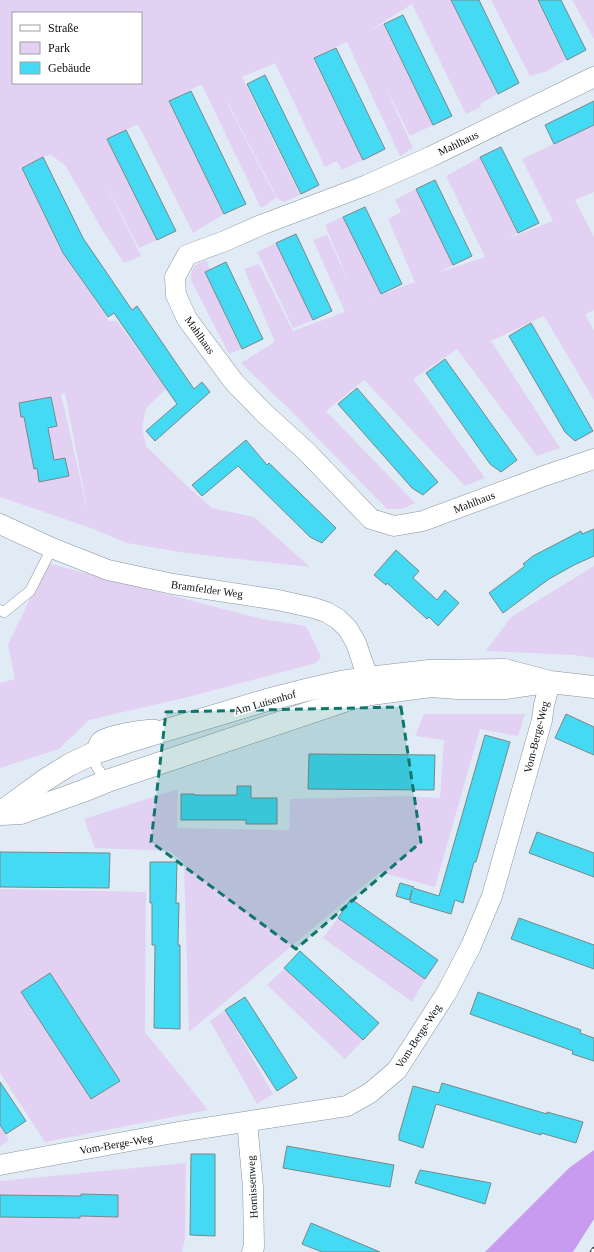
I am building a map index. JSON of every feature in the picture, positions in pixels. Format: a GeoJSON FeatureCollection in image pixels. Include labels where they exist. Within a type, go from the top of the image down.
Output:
{"type":"FeatureCollection","features":[{"type":"Feature","properties":{"kind":"main road","name":"Am Luisenhof"},"geometry":{"type":"LineString","coordinates":[[0,814],[45,780],[69,765],[92,754],[184,725],[310,689],[369,686],[429,671],[505,670],[550,682],[594,687]]}},
{"type":"Feature","properties":{"kind":"main road","name":"Am Luisenhof"},"geometry":{"type":"LineString","coordinates":[[0,814],[21,813],[110,780],[335,704],[369,686]]}},
{"type":"Feature","properties":{"kind":"street","name":"Mahlhaus"},"geometry":{"type":"LineString","coordinates":[[594,77],[430,157],[374,182],[187,255],[175,277],[176,295],[187,320],[234,382],[264,413],[306,451],[371,518],[394,526],[423,521],[594,459]]}},
{"type":"Feature","properties":{"kind":"street","name":"Bramfelder Weg"},"geometry":{"type":"LineString","coordinates":[[0,524],[52,548],[108,570],[173,584],[278,600],[326,612],[348,629],[356,643],[369,686]]}},
{"type":"Feature","properties":{"kind":"street","name":"Vom-Berge-Weg"},"geometry":{"type":"LineString","coordinates":[[0,1165],[173,1133],[347,1106],[370,1093],[397,1070],[458,973],[492,896],[542,720],[550,682]]}},
{"type":"Feature","properties":{"kind":"street","name":"Hornissenweg"},"geometry":{"type":"LineString","coordinates":[[247,1122],[254,1187],[254,1246],[252,1252]]}},
{"type":"Feature","properties":{"kind":"lane"},"geometry":{"type":"LineString","coordinates":[[0,610],[4,612],[30,591],[52,548]]}},
{"type":"Feature","properties":{"kind":"lane"},"geometry":{"type":"LineString","coordinates":[[92,754],[95,765],[100,772],[110,780]]}},
{"type":"Feature","properties":{"kind":"highlighted area"},"geometry":{"type":"Polygon","coordinates":[[[401,707],[421,842],[296,949],[151,842],[166,712],[401,707]]]}},
{"type":"Feature","properties":{"kind":"green space"},"geometry":{"type":"Polygon","coordinates":[[[0,0],[451,0],[497,94],[480,104],[481,107],[466,114],[412,4],[369,31],[383,24],[433,125],[410,136],[383,82],[413,148],[400,156],[347,42],[304,62],[313,58],[363,160],[342,170],[337,161],[325,167],[275,63],[242,77],[300,195],[284,202],[277,198],[230,107],[230,99],[229,107],[276,198],[261,208],[202,85],[197,86],[169,101],[224,214],[193,233],[138,124],[107,139],[157,240],[139,248],[103,179],[141,256],[124,263],[103,231],[65,165],[50,154],[17,169],[22,168],[61,251],[109,321],[117,321],[166,389],[146,408],[142,427],[146,446],[212,508],[254,517],[310,567],[186,553],[127,543],[91,528],[0,497],[0,0]],[[65,393],[61,394],[87,508],[65,393]]]}},
{"type":"Feature","properties":{"kind":"green space"},"geometry":{"type":"Polygon","coordinates":[[[491,0],[537,0],[566,60],[547,71],[530,76],[491,0]]]}},
{"type":"Feature","properties":{"kind":"green space"},"geometry":{"type":"Polygon","coordinates":[[[572,0],[594,0],[594,39],[572,0]]]}},
{"type":"Feature","properties":{"kind":"green space"},"geometry":{"type":"Polygon","coordinates":[[[594,125],[594,192],[575,200],[594,237],[594,310],[585,314],[594,331],[594,400],[544,316],[491,341],[560,448],[537,456],[457,349],[413,379],[485,478],[465,486],[364,380],[326,411],[415,503],[402,509],[387,509],[287,407],[241,363],[275,342],[244,269],[259,264],[293,331],[345,312],[313,240],[327,235],[350,284],[325,225],[343,217],[381,294],[372,298],[415,282],[388,219],[401,212],[395,200],[416,189],[453,265],[437,273],[485,257],[446,176],[480,157],[517,233],[507,239],[553,221],[522,159],[594,125]]]}},
{"type":"Feature","properties":{"kind":"green space"},"geometry":{"type":"Polygon","coordinates":[[[276,243],[313,320],[293,328],[257,252],[276,243]]]}},
{"type":"Feature","properties":{"kind":"green space"},"geometry":{"type":"Polygon","coordinates":[[[206,260],[210,269],[205,272],[241,349],[229,354],[191,280],[194,267],[206,260]]]}},
{"type":"Feature","properties":{"kind":"green space"},"geometry":{"type":"Polygon","coordinates":[[[47,563],[262,619],[306,626],[321,657],[316,663],[188,697],[89,720],[59,749],[0,768],[0,683],[15,679],[8,645],[47,563]]]}},
{"type":"Feature","properties":{"kind":"green space"},"geometry":{"type":"Polygon","coordinates":[[[594,566],[594,658],[574,655],[486,651],[511,617],[594,566]]]}},
{"type":"Feature","properties":{"kind":"green space"},"geometry":{"type":"Polygon","coordinates":[[[424,714],[525,714],[518,736],[480,729],[435,887],[380,872],[189,1032],[184,863],[170,851],[95,848],[84,819],[178,789],[177,828],[289,830],[290,799],[403,796],[440,798],[444,740],[415,736],[424,714]]]}},
{"type":"Feature","properties":{"kind":"green space"},"geometry":{"type":"Polygon","coordinates":[[[0,889],[146,892],[145,1032],[208,1110],[45,1142],[0,1073],[0,889]]]}},
{"type":"Feature","properties":{"kind":"green space"},"geometry":{"type":"Polygon","coordinates":[[[338,918],[425,979],[412,1002],[323,938],[338,918]]]}},
{"type":"Feature","properties":{"kind":"green space"},"geometry":{"type":"Polygon","coordinates":[[[284,969],[363,1040],[345,1059],[267,985],[284,969]]]}},
{"type":"Feature","properties":{"kind":"green space"},"geometry":{"type":"Polygon","coordinates":[[[225,1010],[273,1094],[257,1104],[210,1021],[225,1010]]]}},
{"type":"Feature","properties":{"kind":"green space"},"geometry":{"type":"Polygon","coordinates":[[[0,1126],[9,1140],[0,1146],[0,1126]]]}},
{"type":"Feature","properties":{"kind":"green space"},"geometry":{"type":"Polygon","coordinates":[[[186,1163],[185,1239],[182,1252],[0,1252],[0,1181],[186,1163]]]}},
{"type":"Feature","properties":{"kind":"shaded area"},"geometry":{"type":"Polygon","coordinates":[[[594,1150],[594,1219],[573,1252],[485,1252],[569,1168],[594,1150]]]}},
{"type":"Feature","properties":{"kind":"building"},"geometry":{"type":"Polygon","coordinates":[[[451,0],[479,0],[519,83],[498,94],[451,0]]]}},
{"type":"Feature","properties":{"kind":"building"},"geometry":{"type":"Polygon","coordinates":[[[538,0],[561,0],[586,50],[567,60],[538,0]]]}},
{"type":"Feature","properties":{"kind":"building"},"geometry":{"type":"Polygon","coordinates":[[[403,15],[452,116],[433,125],[384,24],[403,15]]]}},
{"type":"Feature","properties":{"kind":"building"},"geometry":{"type":"Polygon","coordinates":[[[336,48],[385,149],[363,160],[314,58],[336,48]]]}},
{"type":"Feature","properties":{"kind":"building"},"geometry":{"type":"Polygon","coordinates":[[[265,75],[319,185],[301,194],[247,84],[265,75]]]}},
{"type":"Feature","properties":{"kind":"building"},"geometry":{"type":"Polygon","coordinates":[[[191,91],[246,204],[224,214],[169,101],[191,91]]]}},
{"type":"Feature","properties":{"kind":"building"},"geometry":{"type":"Polygon","coordinates":[[[594,101],[594,125],[554,144],[545,125],[594,101]]]}},
{"type":"Feature","properties":{"kind":"building"},"geometry":{"type":"Polygon","coordinates":[[[126,130],[176,231],[157,240],[107,139],[126,130]]]}},
{"type":"Feature","properties":{"kind":"building"},"geometry":{"type":"Polygon","coordinates":[[[501,147],[539,223],[518,233],[480,157],[501,147]]]}},
{"type":"Feature","properties":{"kind":"building"},"geometry":{"type":"Polygon","coordinates":[[[43,157],[83,238],[132,310],[137,306],[194,389],[202,382],[210,392],[155,441],[146,431],[177,404],[114,313],[108,317],[63,253],[22,168],[43,157]]]}},
{"type":"Feature","properties":{"kind":"building"},"geometry":{"type":"Polygon","coordinates":[[[435,180],[472,256],[453,265],[416,189],[435,180]]]}},
{"type":"Feature","properties":{"kind":"building"},"geometry":{"type":"Polygon","coordinates":[[[365,207],[402,284],[381,294],[343,217],[365,207]]]}},
{"type":"Feature","properties":{"kind":"building"},"geometry":{"type":"Polygon","coordinates":[[[296,234],[332,311],[313,320],[276,243],[296,234]]]}},
{"type":"Feature","properties":{"kind":"building"},"geometry":{"type":"Polygon","coordinates":[[[226,262],[263,339],[242,349],[205,272],[226,262]]]}},
{"type":"Feature","properties":{"kind":"building"},"geometry":{"type":"Polygon","coordinates":[[[531,323],[593,431],[575,441],[565,432],[509,336],[531,323]]]}},
{"type":"Feature","properties":{"kind":"building"},"geometry":{"type":"Polygon","coordinates":[[[445,359],[517,460],[501,472],[490,464],[426,373],[445,359]]]}},
{"type":"Feature","properties":{"kind":"building"},"geometry":{"type":"Polygon","coordinates":[[[357,388],[438,482],[423,495],[412,488],[338,404],[357,388]]]}},
{"type":"Feature","properties":{"kind":"building"},"geometry":{"type":"Polygon","coordinates":[[[51,397],[57,426],[48,428],[54,460],[65,458],[69,476],[39,482],[37,468],[34,469],[24,417],[21,417],[19,403],[51,397]]]}},
{"type":"Feature","properties":{"kind":"building"},"geometry":{"type":"Polygon","coordinates":[[[246,440],[267,465],[269,463],[336,528],[322,543],[310,537],[238,466],[202,496],[192,485],[246,440]]]}},
{"type":"Feature","properties":{"kind":"building"},"geometry":{"type":"Polygon","coordinates":[[[594,529],[594,556],[549,579],[503,613],[489,593],[525,566],[523,564],[533,556],[581,531],[582,534],[594,529]]]}},
{"type":"Feature","properties":{"kind":"building"},"geometry":{"type":"Polygon","coordinates":[[[396,550],[419,571],[413,578],[437,600],[445,590],[459,603],[438,626],[429,617],[427,619],[387,583],[386,585],[374,575],[396,550]]]}},
{"type":"Feature","properties":{"kind":"building"},"geometry":{"type":"Polygon","coordinates":[[[566,714],[594,727],[594,755],[555,738],[566,714]]]}},
{"type":"Feature","properties":{"kind":"building"},"geometry":{"type":"Polygon","coordinates":[[[485,735],[510,742],[463,903],[455,900],[451,914],[410,902],[412,890],[409,900],[396,896],[400,883],[439,896],[485,735]]]}},
{"type":"Feature","properties":{"kind":"building"},"geometry":{"type":"Polygon","coordinates":[[[309,754],[435,755],[434,790],[308,789],[309,754]]]}},
{"type":"Feature","properties":{"kind":"building"},"geometry":{"type":"Polygon","coordinates":[[[237,786],[251,786],[251,798],[277,798],[277,824],[246,824],[246,820],[181,820],[181,794],[237,795],[237,786]]]}},
{"type":"Feature","properties":{"kind":"building"},"geometry":{"type":"Polygon","coordinates":[[[537,832],[594,853],[594,877],[529,853],[537,832]]]}},
{"type":"Feature","properties":{"kind":"building"},"geometry":{"type":"Polygon","coordinates":[[[0,852],[110,853],[109,888],[0,887],[0,852]]]}},
{"type":"Feature","properties":{"kind":"building"},"geometry":{"type":"Polygon","coordinates":[[[150,862],[177,862],[176,903],[179,903],[178,945],[180,945],[180,1029],[154,1028],[155,945],[152,945],[150,862]]]}},
{"type":"Feature","properties":{"kind":"building"},"geometry":{"type":"Polygon","coordinates":[[[351,899],[438,960],[425,979],[338,918],[351,899]]]}},
{"type":"Feature","properties":{"kind":"building"},"geometry":{"type":"Polygon","coordinates":[[[519,918],[594,945],[594,969],[511,939],[519,918]]]}},
{"type":"Feature","properties":{"kind":"building"},"geometry":{"type":"Polygon","coordinates":[[[300,951],[379,1023],[363,1040],[284,968],[300,951]]]}},
{"type":"Feature","properties":{"kind":"building"},"geometry":{"type":"Polygon","coordinates":[[[50,973],[120,1081],[91,1099],[21,992],[50,973]]]}},
{"type":"Feature","properties":{"kind":"building"},"geometry":{"type":"Polygon","coordinates":[[[478,992],[581,1030],[580,1033],[594,1038],[594,1061],[572,1054],[573,1051],[470,1014],[478,992]]]}},
{"type":"Feature","properties":{"kind":"building"},"geometry":{"type":"Polygon","coordinates":[[[245,997],[297,1078],[277,1091],[225,1010],[245,997]]]}},
{"type":"Feature","properties":{"kind":"building"},"geometry":{"type":"Polygon","coordinates":[[[0,1082],[26,1121],[6,1134],[0,1125],[0,1082]]]}},
{"type":"Feature","properties":{"kind":"building"},"geometry":{"type":"Polygon","coordinates":[[[442,1083],[547,1114],[547,1112],[583,1122],[576,1143],[541,1133],[541,1135],[436,1104],[423,1148],[399,1140],[399,1135],[413,1086],[439,1093],[442,1083]]]}},
{"type":"Feature","properties":{"kind":"building"},"geometry":{"type":"Polygon","coordinates":[[[287,1146],[394,1165],[390,1187],[283,1168],[287,1146]]]}},
{"type":"Feature","properties":{"kind":"building"},"geometry":{"type":"Polygon","coordinates":[[[191,1154],[215,1154],[215,1236],[190,1235],[191,1154]]]}},
{"type":"Feature","properties":{"kind":"building"},"geometry":{"type":"Polygon","coordinates":[[[420,1170],[491,1183],[485,1204],[415,1183],[420,1170]]]}},
{"type":"Feature","properties":{"kind":"building"},"geometry":{"type":"Polygon","coordinates":[[[81,1194],[118,1195],[118,1217],[0,1217],[0,1195],[81,1196],[81,1194]]]}},
{"type":"Feature","properties":{"kind":"building"},"geometry":{"type":"Polygon","coordinates":[[[311,1223],[380,1252],[322,1252],[302,1244],[311,1223]]]}}]}
